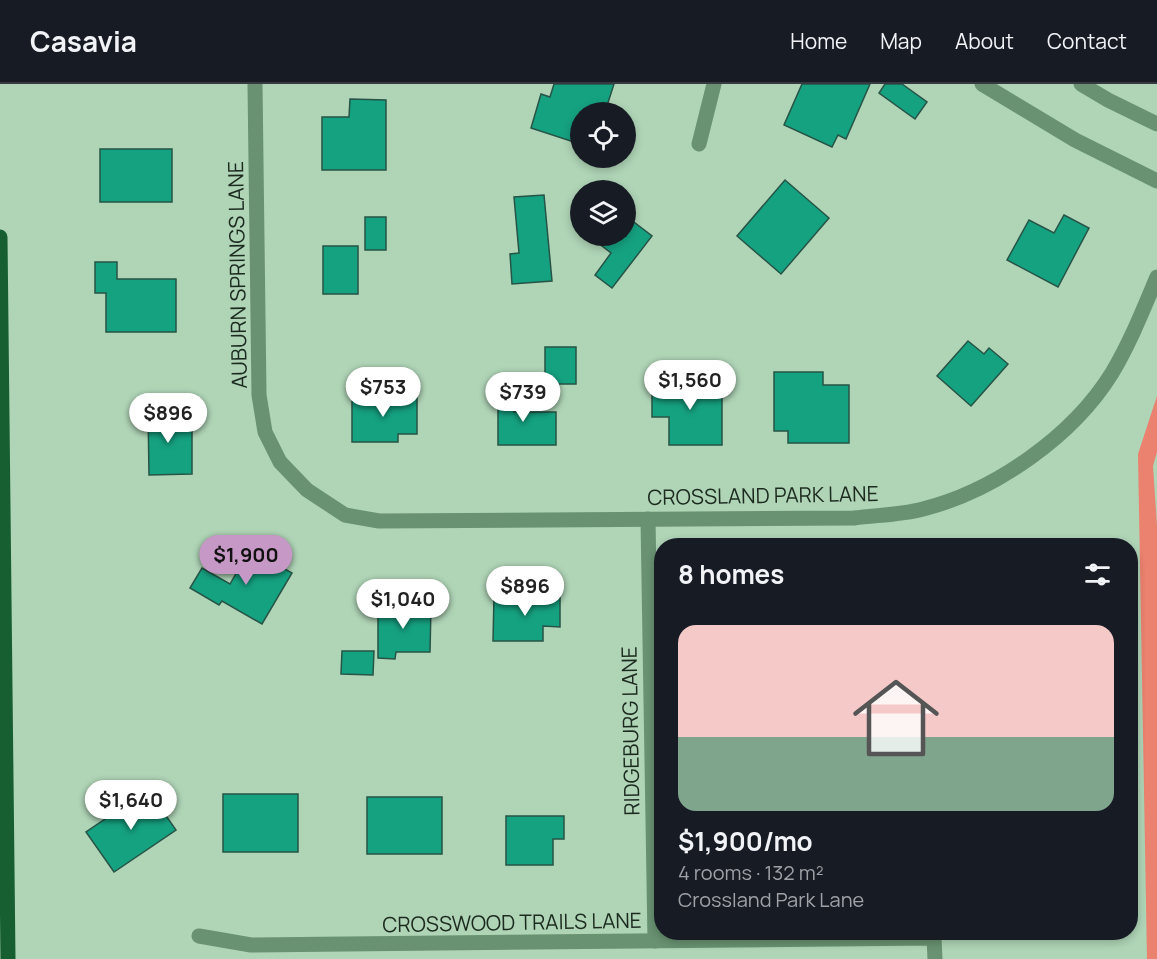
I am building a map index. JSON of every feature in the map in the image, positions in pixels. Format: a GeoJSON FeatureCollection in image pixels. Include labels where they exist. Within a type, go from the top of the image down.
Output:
{"type":"FeatureCollection","features":[{"type":"Feature","properties":{"kind":"main road"},"geometry":{"type":"LineString","coordinates":[[0,237],[2,601],[8,959]]}},
{"type":"Feature","properties":{"kind":"street","name":"AUBURN SPRINGS LANE"},"geometry":{"type":"LineString","coordinates":[[255,84],[259,395],[265,432],[280,462]]}},
{"type":"Feature","properties":{"kind":"street"},"geometry":{"type":"LineString","coordinates":[[699,144],[714,84]]}},
{"type":"Feature","properties":{"kind":"street"},"geometry":{"type":"LineString","coordinates":[[982,84],[1075,140],[1157,182]]}},
{"type":"Feature","properties":{"kind":"street"},"geometry":{"type":"LineString","coordinates":[[1082,84],[1107,100],[1157,124]]}},
{"type":"Feature","properties":{"kind":"street","name":"CROSSLAND PARK LANE"},"geometry":{"type":"LineString","coordinates":[[280,462],[307,490],[345,515],[379,521],[854,518],[922,510],[969,493],[1021,464],[1070,426],[1111,374],[1135,329],[1157,278]]}},
{"type":"Feature","properties":{"kind":"street","name":"RIDGEBURG LANE"},"geometry":{"type":"LineString","coordinates":[[648,519],[654,881]]}},
{"type":"Feature","properties":{"kind":"street","name":"CROSSWOOD TRAILS LANE"},"geometry":{"type":"LineString","coordinates":[[199,936],[251,945],[748,940]]}},
{"type":"Feature","properties":{"kind":"street","name":"CROSSWOOD TRAILS LANE"},"geometry":{"type":"LineString","coordinates":[[934,940],[934,959]]}},
{"type":"Feature","properties":{"kind":"shaded area"},"geometry":{"type":"Polygon","coordinates":[[[1157,396],[1157,452],[1153,466],[1157,526],[1157,959],[1147,959],[1138,454],[1157,396]]]}},
{"type":"Feature","properties":{"kind":"building"},"geometry":{"type":"Polygon","coordinates":[[[554,84],[614,84],[608,102],[570,102],[570,141],[531,128],[541,94],[550,97],[554,84]]]}},
{"type":"Feature","properties":{"kind":"building"},"geometry":{"type":"Polygon","coordinates":[[[802,84],[870,84],[846,139],[838,135],[832,147],[784,125],[802,84]]]}},
{"type":"Feature","properties":{"kind":"building"},"geometry":{"type":"Polygon","coordinates":[[[885,84],[902,84],[927,102],[915,119],[879,93],[885,84]]]}},
{"type":"Feature","properties":{"kind":"building"},"geometry":{"type":"Polygon","coordinates":[[[350,99],[386,100],[386,170],[322,170],[322,117],[349,117],[350,99]]]}},
{"type":"Feature","properties":{"kind":"building"},"geometry":{"type":"Polygon","coordinates":[[[100,149],[172,149],[172,202],[100,202],[100,149]]]}},
{"type":"Feature","properties":{"kind":"building"},"geometry":{"type":"Polygon","coordinates":[[[785,180],[829,218],[781,274],[737,236],[785,180]]]}},
{"type":"Feature","properties":{"kind":"building"},"geometry":{"type":"Polygon","coordinates":[[[544,195],[552,281],[512,284],[510,254],[519,253],[514,197],[544,195]]]}},
{"type":"Feature","properties":{"kind":"building"},"geometry":{"type":"Polygon","coordinates":[[[1064,215],[1089,228],[1058,287],[1007,260],[1029,220],[1054,233],[1064,215]]]}},
{"type":"Feature","properties":{"kind":"building"},"geometry":{"type":"Polygon","coordinates":[[[365,217],[386,217],[386,250],[365,250],[365,217]]]}},
{"type":"Feature","properties":{"kind":"building"},"geometry":{"type":"Polygon","coordinates":[[[636,224],[652,236],[612,288],[595,275],[611,253],[602,246],[636,246],[636,224]]]}},
{"type":"Feature","properties":{"kind":"building"},"geometry":{"type":"Polygon","coordinates":[[[323,246],[358,246],[358,294],[323,294],[323,246]]]}},
{"type":"Feature","properties":{"kind":"building"},"geometry":{"type":"Polygon","coordinates":[[[95,262],[117,262],[117,279],[176,279],[176,332],[106,332],[106,293],[95,293],[95,262]]]}},
{"type":"Feature","properties":{"kind":"building"},"geometry":{"type":"Polygon","coordinates":[[[968,341],[984,354],[989,348],[1008,364],[971,406],[937,376],[968,341]]]}},
{"type":"Feature","properties":{"kind":"building"},"geometry":{"type":"Polygon","coordinates":[[[545,347],[576,347],[576,384],[545,384],[545,347]]]}},
{"type":"Feature","properties":{"kind":"building"},"geometry":{"type":"Polygon","coordinates":[[[774,372],[823,372],[823,385],[849,385],[849,443],[788,443],[788,431],[774,431],[774,372]]]}},
{"type":"Feature","properties":{"kind":"building"},"geometry":{"type":"Polygon","coordinates":[[[722,380],[722,445],[669,445],[669,417],[652,417],[652,381],[722,380]]]}},
{"type":"Feature","properties":{"kind":"building"},"geometry":{"type":"Polygon","coordinates":[[[498,385],[514,385],[514,412],[556,412],[556,445],[498,445],[498,385]]]}},
{"type":"Feature","properties":{"kind":"building"},"geometry":{"type":"Polygon","coordinates":[[[352,397],[417,397],[417,434],[398,434],[398,442],[352,442],[352,397]]]}},
{"type":"Feature","properties":{"kind":"building"},"geometry":{"type":"Polygon","coordinates":[[[179,408],[179,431],[192,431],[192,474],[149,475],[148,409],[179,408]]]}},
{"type":"Feature","properties":{"kind":"building"},"geometry":{"type":"Polygon","coordinates":[[[250,549],[292,573],[262,624],[222,601],[219,605],[190,588],[202,568],[230,584],[250,549]]]}},
{"type":"Feature","properties":{"kind":"building"},"geometry":{"type":"Polygon","coordinates":[[[494,596],[560,596],[560,627],[543,626],[543,641],[493,641],[494,596]]]}},
{"type":"Feature","properties":{"kind":"building"},"geometry":{"type":"Polygon","coordinates":[[[378,606],[431,607],[430,652],[396,652],[395,659],[378,658],[378,606]]]}},
{"type":"Feature","properties":{"kind":"building"},"geometry":{"type":"Polygon","coordinates":[[[342,651],[374,651],[373,675],[341,674],[342,651]]]}},
{"type":"Feature","properties":{"kind":"building"},"geometry":{"type":"Polygon","coordinates":[[[148,790],[176,830],[114,872],[86,832],[148,790]]]}},
{"type":"Feature","properties":{"kind":"building"},"geometry":{"type":"Polygon","coordinates":[[[223,794],[298,794],[298,852],[223,852],[223,794]]]}},
{"type":"Feature","properties":{"kind":"building"},"geometry":{"type":"Polygon","coordinates":[[[367,797],[442,797],[442,854],[367,854],[367,797]]]}},
{"type":"Feature","properties":{"kind":"building"},"geometry":{"type":"Polygon","coordinates":[[[506,816],[564,816],[564,839],[553,839],[553,865],[506,865],[506,816]]]}}]}
